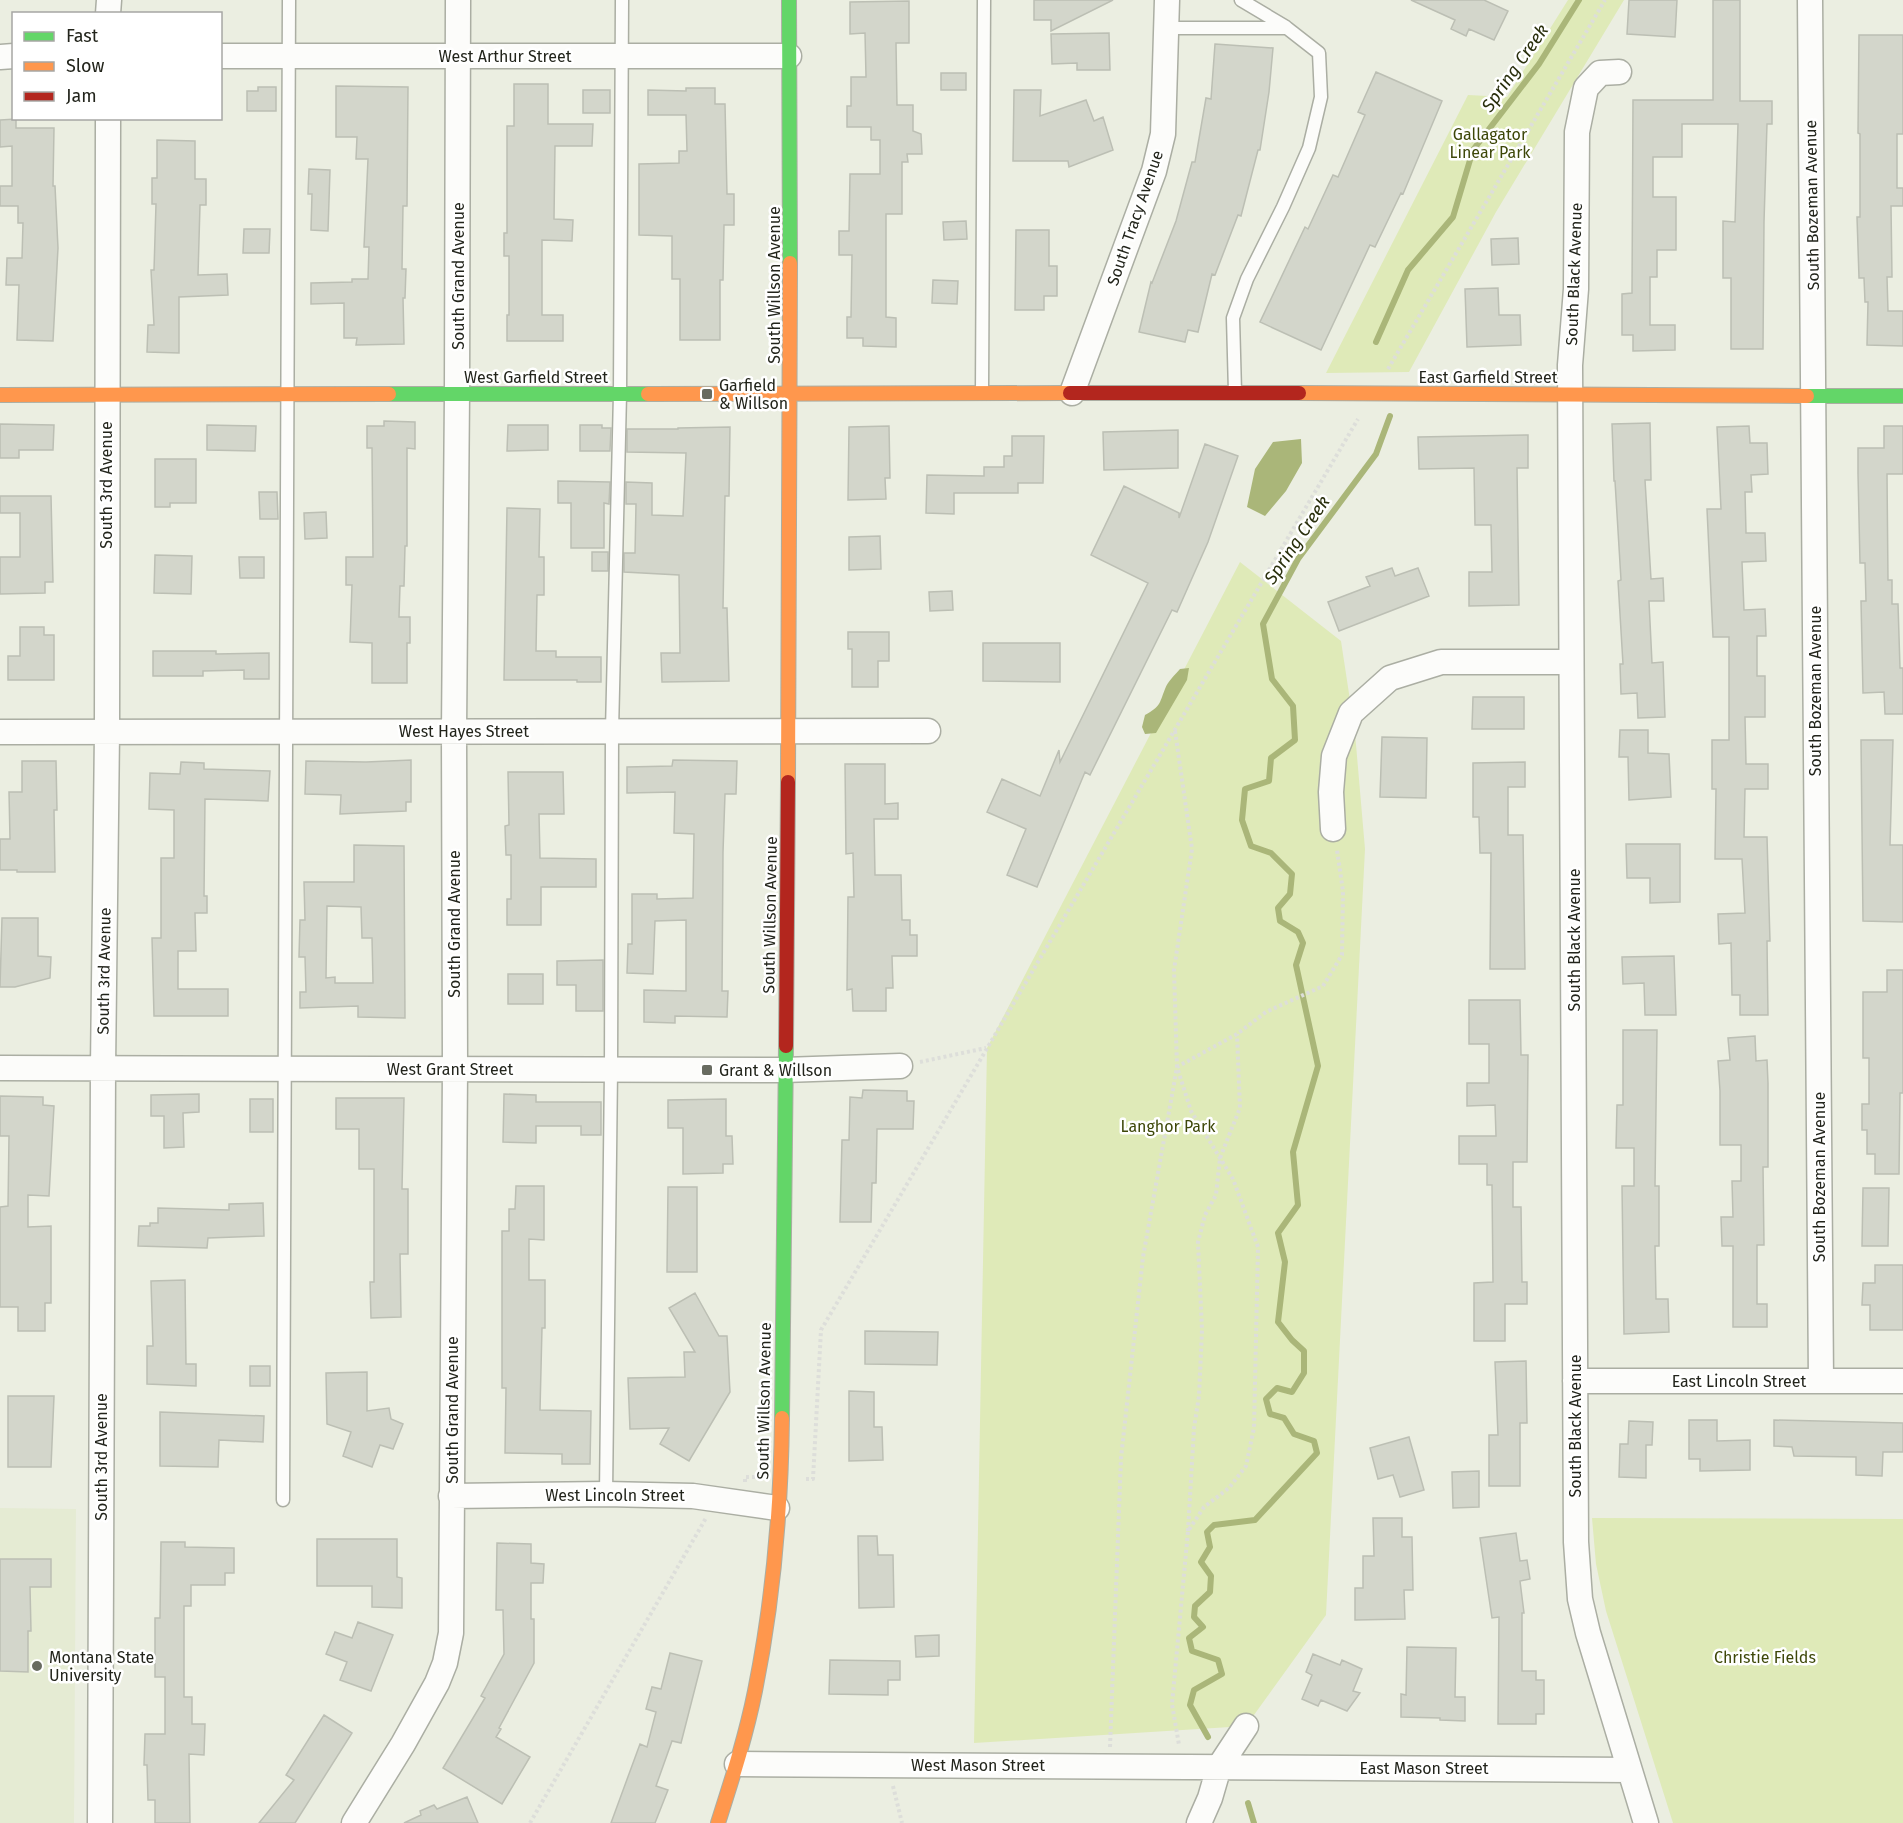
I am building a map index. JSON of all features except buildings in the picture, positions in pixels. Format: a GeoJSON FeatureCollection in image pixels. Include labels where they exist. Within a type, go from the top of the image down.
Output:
{"type":"FeatureCollection","features":[{"type":"Feature","properties":{"kind":"street","name":"South Grand Avenue"},"geometry":{"type":"LineString","coordinates":[[354,1823],[403,1744],[446,1663],[450,1633],[455,1070],[454,731],[458,394],[458,0]]}},
{"type":"Feature","properties":{"kind":"street","name":"South Willson Avenue"},"geometry":{"type":"LineString","coordinates":[[718,1823],[737,1764],[755,1691],[767,1619],[781,1478],[791,394],[789,0]]}},
{"type":"Feature","properties":{"kind":"street","name":"South Tracy Avenue"},"geometry":{"type":"LineString","coordinates":[[1072,393],[1154,171],[1163,134],[1167,0]]}},
{"type":"Feature","properties":{"kind":"street","name":"South Bozeman Avenue"},"geometry":{"type":"LineString","coordinates":[[1810,0],[1815,395],[1815,694],[1821,1381]]}},
{"type":"Feature","properties":{"kind":"street","name":"West Arthur Street"},"geometry":{"type":"LineString","coordinates":[[222,56],[789,56]]}},
{"type":"Feature","properties":{"kind":"street","name":"South Black Avenue"},"geometry":{"type":"LineString","coordinates":[[1619,72],[1600,73],[1586,88],[1577,132],[1576,290],[1570,365],[1576,1542],[1580,1599],[1588,1633],[1646,1823]]}},
{"type":"Feature","properties":{"kind":"street","name":"South 3rd Avenue"},"geometry":{"type":"LineString","coordinates":[[100,1823],[108,120]]}},
{"type":"Feature","properties":{"kind":"street","name":"West Garfield Street"},"geometry":{"type":"LineString","coordinates":[[0,395],[1072,393]]}},
{"type":"Feature","properties":{"kind":"street","name":"East Garfield Street"},"geometry":{"type":"LineString","coordinates":[[1072,393],[1903,396]]}},
{"type":"Feature","properties":{"kind":"street"},"geometry":{"type":"LineString","coordinates":[[1333,829],[1331,792],[1334,756],[1351,713],[1390,678],[1441,662],[1571,662]]}},
{"type":"Feature","properties":{"kind":"street","name":"West Hayes Street"},"geometry":{"type":"LineString","coordinates":[[0,732],[928,731]]}},
{"type":"Feature","properties":{"kind":"street","name":"West Grant Street"},"geometry":{"type":"LineString","coordinates":[[0,1068],[784,1070],[900,1066]]}},
{"type":"Feature","properties":{"kind":"street","name":"East Lincoln Street"},"geometry":{"type":"LineString","coordinates":[[1575,1381],[1903,1381]]}},
{"type":"Feature","properties":{"kind":"street","name":"West Lincoln Street"},"geometry":{"type":"LineString","coordinates":[[452,1496],[606,1494],[693,1496],[777,1508]]}},
{"type":"Feature","properties":{"kind":"street"},"geometry":{"type":"LineString","coordinates":[[1199,1823],[1210,1798],[1219,1767],[1246,1726]]}},
{"type":"Feature","properties":{"kind":"street","name":"West Mason Street"},"geometry":{"type":"LineString","coordinates":[[737,1764],[1219,1767]]}},
{"type":"Feature","properties":{"kind":"street","name":"East Mason Street"},"geometry":{"type":"LineString","coordinates":[[1219,1767],[1629,1770]]}},
{"type":"Feature","properties":{"kind":"lane"},"geometry":{"type":"LineString","coordinates":[[283,1500],[289,0]]}},
{"type":"Feature","properties":{"kind":"lane"},"geometry":{"type":"LineString","coordinates":[[606,1494],[612,731],[620,394],[622,0]]}},
{"type":"Feature","properties":{"kind":"lane"},"geometry":{"type":"LineString","coordinates":[[982,393],[984,0]]}},
{"type":"Feature","properties":{"kind":"lane"},"geometry":{"type":"LineString","coordinates":[[1235,393],[1233,318],[1247,279],[1309,148],[1321,97],[1319,53],[1287,28],[1241,0]]}},
{"type":"Feature","properties":{"kind":"lane"},"geometry":{"type":"LineString","coordinates":[[1166,28],[1287,28]]}},
{"type":"Feature","properties":{"kind":"path"},"geometry":{"type":"LineString","coordinates":[[800,1478],[813,1479],[821,1330],[1605,0]]}},
{"type":"Feature","properties":{"kind":"path"},"geometry":{"type":"LineString","coordinates":[[1109,1766],[1121,1458],[1143,1257],[1177,1067],[1174,970],[1192,849],[1175,730]]}},
{"type":"Feature","properties":{"kind":"path"},"geometry":{"type":"LineString","coordinates":[[1177,1067],[1237,1034],[1266,1012],[1323,986],[1342,955],[1343,891],[1333,829]]}},
{"type":"Feature","properties":{"kind":"path"},"geometry":{"type":"LineString","coordinates":[[1183,1767],[1172,1704],[1188,1531],[1194,1428],[1199,1396],[1202,1330],[1198,1242],[1205,1215],[1216,1195],[1220,1158],[1240,1108],[1237,1034]]}},
{"type":"Feature","properties":{"kind":"path"},"geometry":{"type":"LineString","coordinates":[[900,1066],[987,1048]]}},
{"type":"Feature","properties":{"kind":"path"},"geometry":{"type":"LineString","coordinates":[[1177,1067],[1191,1111],[1233,1179],[1258,1247],[1254,1428],[1246,1466],[1229,1488],[1204,1507],[1188,1531]]}},
{"type":"Feature","properties":{"kind":"path"},"geometry":{"type":"LineString","coordinates":[[530,1823],[706,1518],[745,1489],[745,1476],[758,1477]]}},
{"type":"Feature","properties":{"kind":"path"},"geometry":{"type":"LineString","coordinates":[[888,1765],[902,1823]]}},
{"type":"Feature","properties":{"kind":"shaded area"},"geometry":{"type":"Polygon","coordinates":[[[1301,439],[1302,463],[1286,491],[1265,516],[1247,507],[1255,469],[1273,442],[1301,439]]]}},
{"type":"Feature","properties":{"kind":"shaded area"},"geometry":{"type":"Polygon","coordinates":[[[1189,668],[1187,680],[1156,733],[1145,734],[1142,727],[1145,715],[1159,704],[1168,683],[1180,669],[1189,668]]]}},
{"type":"Feature","properties":{"kind":"shaded area","name":"Montana State University"},"geometry":{"type":"Polygon","coordinates":[[[0,1508],[76,1509],[74,1823],[0,1823],[0,1508]]]}},
{"type":"Feature","properties":{"kind":"green space","name":"Gallagator Linear Park"},"geometry":{"type":"Polygon","coordinates":[[[1568,0],[1624,0],[1496,212],[1409,372],[1326,373],[1468,95],[1507,97],[1568,0]]]}},
{"type":"Feature","properties":{"kind":"green space","name":"Langhor Park"},"geometry":{"type":"Polygon","coordinates":[[[1240,562],[1341,641],[1355,733],[1365,849],[1326,1615],[1246,1726],[974,1743],[987,1048],[1240,562]]]}},
{"type":"Feature","properties":{"kind":"green space","name":"Christie Fields"},"geometry":{"type":"Polygon","coordinates":[[[1592,1518],[1903,1519],[1903,1823],[1673,1823],[1606,1611],[1596,1564],[1592,1518]]]}},
{"type":"Feature","properties":{"kind":"waterway","name":"Spring Creek"},"geometry":{"type":"LineString","coordinates":[[1376,342],[1408,270],[1453,217],[1473,150],[1539,64],[1579,0]]}},
{"type":"Feature","properties":{"kind":"waterway","name":"Spring Creek"},"geometry":{"type":"LineString","coordinates":[[1208,1737],[1190,1705],[1194,1690],[1222,1674],[1218,1660],[1192,1651],[1189,1638],[1203,1627],[1194,1617],[1195,1606],[1210,1592],[1211,1576],[1201,1562],[1210,1547],[1207,1532],[1214,1525],[1255,1520],[1317,1453],[1314,1441],[1294,1434],[1284,1418],[1270,1414],[1266,1399],[1277,1388],[1292,1392],[1304,1373],[1304,1351],[1278,1322],[1285,1262],[1278,1233],[1298,1205],[1293,1152],[1318,1066],[1296,965],[1303,943],[1298,932],[1280,921],[1278,908],[1290,894],[1292,874],[1271,853],[1251,846],[1242,820],[1245,789],[1269,781],[1271,758],[1295,740],[1293,706],[1272,679],[1263,624],[1298,559],[1376,454],[1390,416]]}},
{"type":"Feature","properties":{"kind":"waterway","name":"Spring Creek"},"geometry":{"type":"LineString","coordinates":[[1248,1803],[1254,1823]]}},
{"type":"Feature","properties":{"kind":"traffic: fast"},"geometry":{"type":"LineString","coordinates":[[789,0],[790,263]]}},
{"type":"Feature","properties":{"kind":"traffic: fast"},"geometry":{"type":"LineString","coordinates":[[389,394],[648,394]]}},
{"type":"Feature","properties":{"kind":"traffic: fast"},"geometry":{"type":"LineString","coordinates":[[1807,396],[1903,396]]}},
{"type":"Feature","properties":{"kind":"traffic: fast"},"geometry":{"type":"LineString","coordinates":[[782,1418],[786,1046]]}},
{"type":"Feature","properties":{"kind":"traffic: slow"},"geometry":{"type":"LineString","coordinates":[[788,782],[790,263]]}},
{"type":"Feature","properties":{"kind":"traffic: slow"},"geometry":{"type":"LineString","coordinates":[[648,394],[1070,393]]}},
{"type":"Feature","properties":{"kind":"traffic: slow"},"geometry":{"type":"LineString","coordinates":[[1299,393],[1807,396]]}},
{"type":"Feature","properties":{"kind":"traffic: slow"},"geometry":{"type":"LineString","coordinates":[[0,395],[389,394]]}},
{"type":"Feature","properties":{"kind":"traffic: slow"},"geometry":{"type":"LineString","coordinates":[[718,1823],[747,1724],[767,1623],[778,1520],[782,1418]]}},
{"type":"Feature","properties":{"kind":"traffic: jam"},"geometry":{"type":"LineString","coordinates":[[1070,393],[1299,393]]}},
{"type":"Feature","properties":{"kind":"traffic: jam"},"geometry":{"type":"LineString","coordinates":[[786,1046],[788,782]]}},
{"type":"Feature","properties":{"kind":"place","name":"Garfield & Willson"},"geometry":{"type":"Point","coordinates":[707,394]}},
{"type":"Feature","properties":{"kind":"place","name":"Grant & Willson"},"geometry":{"type":"Point","coordinates":[707,1070]}},
{"type":"Feature","properties":{"kind":"place","name":"Montana State University"},"geometry":{"type":"Point","coordinates":[37,1666]}}]}
